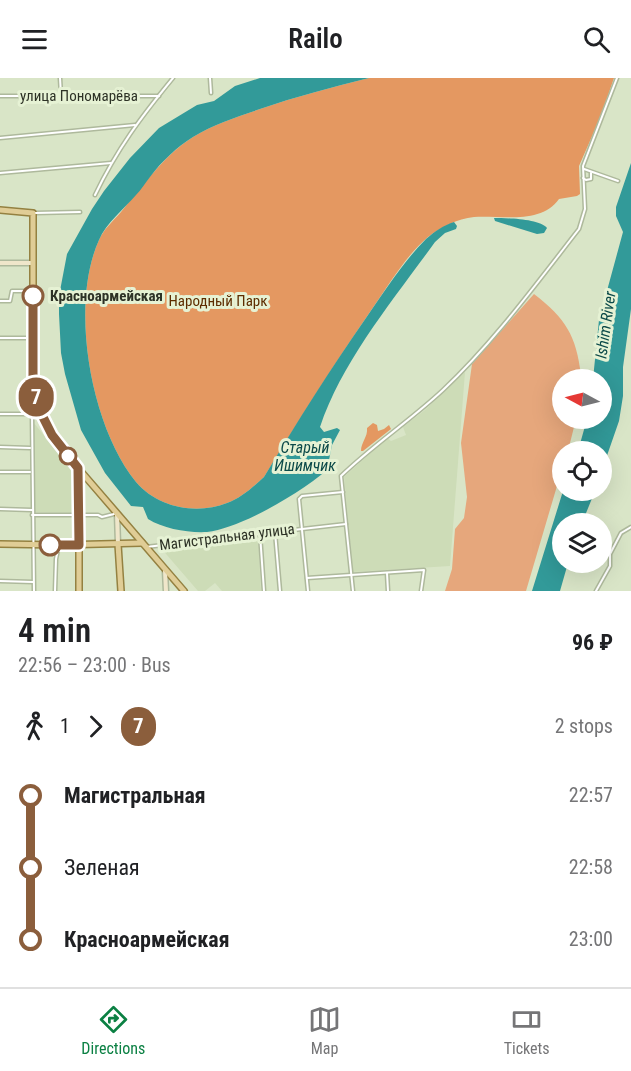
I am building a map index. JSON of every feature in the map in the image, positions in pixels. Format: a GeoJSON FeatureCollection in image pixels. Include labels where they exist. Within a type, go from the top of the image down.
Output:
{"type":"FeatureCollection","features":[{"type":"Feature","properties":{"kind":"main road"},"geometry":{"type":"LineString","coordinates":[[0,210],[33,213],[33,384],[40,411],[52,435],[78,468],[184,591]]}},
{"type":"Feature","properties":{"kind":"main road"},"geometry":{"type":"LineString","coordinates":[[0,263],[33,263]]}},
{"type":"Feature","properties":{"kind":"main road"},"geometry":{"type":"LineString","coordinates":[[117,514],[121,591]]}},
{"type":"Feature","properties":{"kind":"main road"},"geometry":{"type":"LineString","coordinates":[[128,544],[134,537],[131,529]]}},
{"type":"Feature","properties":{"kind":"main road","name":"Магистральная улица"},"geometry":{"type":"LineString","coordinates":[[0,544],[142,543]]}},
{"type":"Feature","properties":{"kind":"main road"},"geometry":{"type":"LineString","coordinates":[[79,545],[79,591]]}},
{"type":"Feature","properties":{"kind":"main road"},"geometry":{"type":"LineString","coordinates":[[165,569],[166,591]]}},
{"type":"Feature","properties":{"kind":"street"},"geometry":{"type":"LineString","coordinates":[[60,78],[61,95]]}},
{"type":"Feature","properties":{"kind":"street"},"geometry":{"type":"LineString","coordinates":[[95,195],[111,163],[135,125],[173,78]]}},
{"type":"Feature","properties":{"kind":"street"},"geometry":{"type":"LineString","coordinates":[[210,78],[211,93]]}},
{"type":"Feature","properties":{"kind":"street"},"geometry":{"type":"LineString","coordinates":[[353,591],[341,476],[442,391],[485,346],[579,229],[585,209],[583,166],[617,78]]}},
{"type":"Feature","properties":{"kind":"street","name":"улица Пономарёва"},"geometry":{"type":"LineString","coordinates":[[0,96],[159,96]]}},
{"type":"Feature","properties":{"kind":"street"},"geometry":{"type":"LineString","coordinates":[[0,138],[135,125]]}},
{"type":"Feature","properties":{"kind":"street"},"geometry":{"type":"LineString","coordinates":[[0,173],[111,163]]}},
{"type":"Feature","properties":{"kind":"street"},"geometry":{"type":"LineString","coordinates":[[583,166],[591,172],[618,181]]}},
{"type":"Feature","properties":{"kind":"street"},"geometry":{"type":"LineString","coordinates":[[583,178],[591,179],[591,172]]}},
{"type":"Feature","properties":{"kind":"street"},"geometry":{"type":"LineString","coordinates":[[33,213],[80,212]]}},
{"type":"Feature","properties":{"kind":"street"},"geometry":{"type":"LineString","coordinates":[[0,301],[10,301],[12,291],[33,291]]}},
{"type":"Feature","properties":{"kind":"street"},"geometry":{"type":"LineString","coordinates":[[0,338],[33,338]]}},
{"type":"Feature","properties":{"kind":"street"},"geometry":{"type":"LineString","coordinates":[[0,414],[32,414],[40,411]]}},
{"type":"Feature","properties":{"kind":"street"},"geometry":{"type":"LineString","coordinates":[[32,414],[34,591]]}},
{"type":"Feature","properties":{"kind":"street"},"geometry":{"type":"LineString","coordinates":[[0,447],[32,448]]}},
{"type":"Feature","properties":{"kind":"street"},"geometry":{"type":"LineString","coordinates":[[78,468],[79,545]]}},
{"type":"Feature","properties":{"kind":"street"},"geometry":{"type":"LineString","coordinates":[[0,472],[32,472]]}},
{"type":"Feature","properties":{"kind":"street"},"geometry":{"type":"LineString","coordinates":[[309,591],[299,499],[302,496],[343,492]]}},
{"type":"Feature","properties":{"kind":"street"},"geometry":{"type":"LineString","coordinates":[[0,509],[32,510]]}},
{"type":"Feature","properties":{"kind":"street"},"geometry":{"type":"LineString","coordinates":[[32,515],[102,517],[117,514]]}},
{"type":"Feature","properties":{"kind":"street","name":"Магистральная улица"},"geometry":{"type":"LineString","coordinates":[[142,543],[146,547],[346,524]]}},
{"type":"Feature","properties":{"kind":"street"},"geometry":{"type":"LineString","coordinates":[[596,591],[610,566],[610,554],[621,533],[631,527]]}},
{"type":"Feature","properties":{"kind":"street"},"geometry":{"type":"LineString","coordinates":[[275,532],[280,591]]}},
{"type":"Feature","properties":{"kind":"street"},"geometry":{"type":"LineString","coordinates":[[260,534],[264,591]]}},
{"type":"Feature","properties":{"kind":"street"},"geometry":{"type":"LineString","coordinates":[[55,591],[59,545]]}},
{"type":"Feature","properties":{"kind":"street"},"geometry":{"type":"LineString","coordinates":[[307,578],[424,570],[421,591]]}},
{"type":"Feature","properties":{"kind":"street"},"geometry":{"type":"LineString","coordinates":[[387,572],[388,591]]}},
{"type":"Feature","properties":{"kind":"street"},"geometry":{"type":"LineString","coordinates":[[0,581],[34,582]]}},
{"type":"Feature","properties":{"kind":"shaded area"},"geometry":{"type":"Polygon","coordinates":[[[534,294],[562,320],[572,338],[579,361],[580,369],[552,369],[552,429],[574,429],[570,441],[552,441],[553,501],[526,591],[445,591],[452,569],[455,529],[464,518],[467,497],[461,443],[472,364],[534,294]]]}},
{"type":"Feature","properties":{"kind":"shaded area"},"geometry":{"type":"Polygon","coordinates":[[[465,372],[450,566],[353,572],[344,477],[387,438],[391,441],[406,435],[403,427],[425,410],[465,372]]]}},
{"type":"Feature","properties":{"kind":"shaded area"},"geometry":{"type":"Polygon","coordinates":[[[33,422],[75,473],[76,513],[34,512],[33,422]]]}},
{"type":"Feature","properties":{"kind":"shaded area"},"geometry":{"type":"Polygon","coordinates":[[[258,536],[261,591],[222,591],[215,583],[205,591],[198,591],[160,547],[258,536]]]}},
{"type":"Feature","properties":{"kind":"green space","name":"Народный Парк"},"geometry":{"type":"Polygon","coordinates":[[[369,78],[614,78],[601,116],[579,166],[580,194],[559,199],[551,207],[531,216],[468,218],[433,233],[405,261],[391,281],[330,371],[264,477],[237,498],[215,507],[178,507],[155,498],[136,482],[120,459],[107,430],[89,365],[86,298],[90,267],[101,236],[163,162],[201,132],[260,109],[369,78]]]}},
{"type":"Feature","properties":{"kind":"green space"},"geometry":{"type":"Polygon","coordinates":[[[373,423],[377,425],[378,431],[389,425],[391,429],[361,451],[367,428],[373,423]]]}},
{"type":"Feature","properties":{"kind":"water","name":"Старый Ишимчик"},"geometry":{"type":"Polygon","coordinates":[[[260,78],[369,78],[300,96],[243,115],[209,128],[187,141],[159,166],[106,228],[99,240],[90,267],[86,298],[86,331],[89,365],[97,399],[120,459],[145,491],[155,498],[179,507],[203,508],[215,507],[232,501],[256,485],[264,477],[328,375],[403,266],[432,234],[454,222],[457,226],[456,229],[445,233],[435,242],[370,331],[341,378],[320,427],[324,432],[337,428],[340,430],[332,445],[329,460],[334,464],[308,485],[274,506],[238,523],[207,532],[176,530],[148,519],[143,507],[131,506],[105,473],[81,430],[61,353],[59,296],[67,254],[92,209],[130,158],[159,128],[197,105],[214,101],[235,86],[260,78]]]}},
{"type":"Feature","properties":{"kind":"water","name":"Ishim River"},"geometry":{"type":"Polygon","coordinates":[[[631,163],[631,309],[619,421],[612,441],[581,441],[584,429],[612,429],[612,369],[594,369],[599,320],[623,232],[616,216],[616,207],[631,163]]]}},
{"type":"Feature","properties":{"kind":"water"},"geometry":{"type":"Polygon","coordinates":[[[494,218],[531,221],[547,228],[544,233],[537,234],[495,221],[494,218]]]}},
{"type":"Feature","properties":{"kind":"water"},"geometry":{"type":"Polygon","coordinates":[[[560,501],[591,501],[586,513],[556,513],[560,501]]]}},
{"type":"Feature","properties":{"kind":"water"},"geometry":{"type":"Polygon","coordinates":[[[552,526],[552,573],[565,573],[560,591],[532,591],[552,526]]]}},
{"type":"Feature","properties":{"kind":"bus line","name":"7"},"geometry":{"type":"LineString","coordinates":[[33,296],[33,384],[40,411],[52,435],[78,468],[79,545],[50,545]]}},
{"type":"Feature","properties":{"kind":"place","name":"Красноармейская"},"geometry":{"type":"Point","coordinates":[33,296]}}]}
